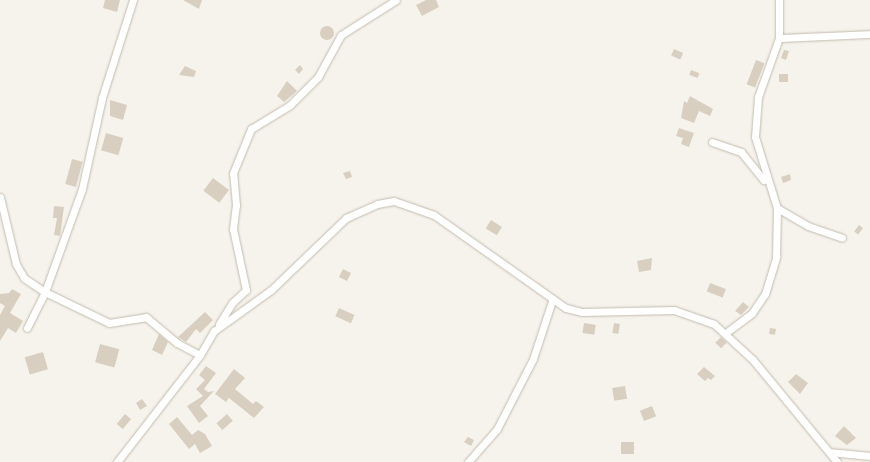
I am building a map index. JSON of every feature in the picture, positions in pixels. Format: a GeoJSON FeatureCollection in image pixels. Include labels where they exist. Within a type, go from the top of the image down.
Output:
{"type":"FeatureCollection","features":[{"type":"Feature","properties":{"kind":"street"},"geometry":{"type":"LineString","coordinates":[[27,328],[45,292],[82,188],[102,98],[133,0]]}},
{"type":"Feature","properties":{"kind":"street"},"geometry":{"type":"LineString","coordinates":[[117,462],[200,355],[232,303],[246,290],[233,229],[236,205],[233,173],[251,129],[290,105],[318,77],[341,35],[396,0]]}},
{"type":"Feature","properties":{"kind":"street"},"geometry":{"type":"LineString","coordinates":[[726,332],[752,313],[766,294],[776,257],[777,208],[767,183],[755,137],[756,110],[779,38],[779,0]]}},
{"type":"Feature","properties":{"kind":"street"},"geometry":{"type":"LineString","coordinates":[[779,38],[870,34]]}},
{"type":"Feature","properties":{"kind":"street"},"geometry":{"type":"LineString","coordinates":[[712,142],[745,155],[767,183]]}},
{"type":"Feature","properties":{"kind":"street"},"geometry":{"type":"LineString","coordinates":[[0,197],[16,264],[24,278],[45,292],[109,323],[146,317],[177,343],[200,355]]}},
{"type":"Feature","properties":{"kind":"street"},"geometry":{"type":"LineString","coordinates":[[214,331],[271,290],[346,218],[376,204],[394,201],[434,215],[552,301],[582,312],[674,310],[726,332],[837,462]]}},
{"type":"Feature","properties":{"kind":"street"},"geometry":{"type":"LineString","coordinates":[[777,208],[808,226],[842,238]]}},
{"type":"Feature","properties":{"kind":"street"},"geometry":{"type":"LineString","coordinates":[[468,462],[497,429],[533,359],[552,301]]}},
{"type":"Feature","properties":{"kind":"street"},"geometry":{"type":"LineString","coordinates":[[830,452],[870,456]]}},
{"type":"Feature","properties":{"kind":"building"},"geometry":{"type":"Polygon","coordinates":[[[105,0],[120,0],[117,12],[103,8],[105,0]]]}},
{"type":"Feature","properties":{"kind":"building"},"geometry":{"type":"Polygon","coordinates":[[[183,0],[202,0],[199,9],[183,0]]]}},
{"type":"Feature","properties":{"kind":"building"},"geometry":{"type":"Polygon","coordinates":[[[426,0],[436,0],[439,7],[422,16],[416,5],[426,0]]]}},
{"type":"Feature","properties":{"kind":"building"},"geometry":{"type":"Polygon","coordinates":[[[327,26],[332,28],[334,33],[332,38],[327,40],[322,38],[320,33],[322,28],[327,26]]]}},
{"type":"Feature","properties":{"kind":"building"},"geometry":{"type":"Polygon","coordinates":[[[674,49],[683,53],[680,59],[671,55],[674,49]]]}},
{"type":"Feature","properties":{"kind":"building"},"geometry":{"type":"Polygon","coordinates":[[[784,50],[789,51],[786,60],[781,58],[784,50]]]}},
{"type":"Feature","properties":{"kind":"building"},"geometry":{"type":"Polygon","coordinates":[[[756,60],[764,63],[755,87],[747,84],[756,60]]]}},
{"type":"Feature","properties":{"kind":"building"},"geometry":{"type":"Polygon","coordinates":[[[300,65],[303,69],[299,74],[295,70],[300,65]]]}},
{"type":"Feature","properties":{"kind":"building"},"geometry":{"type":"Polygon","coordinates":[[[185,66],[196,71],[194,77],[179,75],[185,66]]]}},
{"type":"Feature","properties":{"kind":"building"},"geometry":{"type":"Polygon","coordinates":[[[691,70],[699,73],[698,78],[689,75],[691,70]]]}},
{"type":"Feature","properties":{"kind":"building"},"geometry":{"type":"Polygon","coordinates":[[[779,74],[788,74],[788,82],[779,82],[779,74]]]}},
{"type":"Feature","properties":{"kind":"building"},"geometry":{"type":"Polygon","coordinates":[[[287,81],[297,91],[284,102],[277,96],[287,81]]]}},
{"type":"Feature","properties":{"kind":"building"},"geometry":{"type":"Polygon","coordinates":[[[690,96],[713,109],[710,116],[699,111],[694,123],[681,118],[684,101],[687,103],[690,96]]]}},
{"type":"Feature","properties":{"kind":"building"},"geometry":{"type":"Polygon","coordinates":[[[110,100],[127,105],[123,120],[110,116],[110,100]]]}},
{"type":"Feature","properties":{"kind":"building"},"geometry":{"type":"Polygon","coordinates":[[[679,128],[694,133],[689,147],[681,144],[683,138],[676,136],[679,128]]]}},
{"type":"Feature","properties":{"kind":"building"},"geometry":{"type":"Polygon","coordinates":[[[106,133],[123,138],[118,155],[101,150],[106,133]]]}},
{"type":"Feature","properties":{"kind":"building"},"geometry":{"type":"Polygon","coordinates":[[[72,159],[83,162],[76,187],[65,184],[72,159]]]}},
{"type":"Feature","properties":{"kind":"building"},"geometry":{"type":"Polygon","coordinates":[[[350,171],[352,177],[346,179],[343,173],[350,171]]]}},
{"type":"Feature","properties":{"kind":"building"},"geometry":{"type":"Polygon","coordinates":[[[790,174],[791,180],[783,183],[781,177],[790,174]]]}},
{"type":"Feature","properties":{"kind":"building"},"geometry":{"type":"Polygon","coordinates":[[[213,178],[229,190],[219,203],[203,191],[213,178]]]}},
{"type":"Feature","properties":{"kind":"building"},"geometry":{"type":"Polygon","coordinates":[[[54,206],[64,207],[60,236],[54,235],[57,218],[53,218],[54,206]]]}},
{"type":"Feature","properties":{"kind":"building"},"geometry":{"type":"Polygon","coordinates":[[[491,220],[502,227],[497,235],[486,228],[491,220]]]}},
{"type":"Feature","properties":{"kind":"building"},"geometry":{"type":"Polygon","coordinates":[[[859,225],[863,228],[858,234],[854,231],[859,225]]]}},
{"type":"Feature","properties":{"kind":"building"},"geometry":{"type":"Polygon","coordinates":[[[652,258],[651,270],[639,272],[637,261],[652,258]]]}},
{"type":"Feature","properties":{"kind":"building"},"geometry":{"type":"Polygon","coordinates":[[[343,269],[351,273],[347,281],[339,277],[343,269]]]}},
{"type":"Feature","properties":{"kind":"building"},"geometry":{"type":"Polygon","coordinates":[[[710,283],[726,289],[723,297],[707,291],[710,283]]]}},
{"type":"Feature","properties":{"kind":"building"},"geometry":{"type":"Polygon","coordinates":[[[12,289],[21,294],[10,313],[23,321],[16,333],[8,328],[0,341],[0,315],[5,306],[0,303],[0,294],[9,293],[12,289]]]}},
{"type":"Feature","properties":{"kind":"building"},"geometry":{"type":"Polygon","coordinates":[[[743,302],[749,307],[741,315],[735,311],[743,302]]]}},
{"type":"Feature","properties":{"kind":"building"},"geometry":{"type":"Polygon","coordinates":[[[339,308],[355,315],[351,323],[335,316],[339,308]]]}},
{"type":"Feature","properties":{"kind":"building"},"geometry":{"type":"Polygon","coordinates":[[[205,312],[213,320],[200,333],[196,329],[186,342],[178,337],[205,312]]]}},
{"type":"Feature","properties":{"kind":"building"},"geometry":{"type":"Polygon","coordinates":[[[584,323],[596,325],[594,335],[582,333],[584,323]]]}},
{"type":"Feature","properties":{"kind":"building"},"geometry":{"type":"Polygon","coordinates":[[[614,323],[620,324],[618,334],[612,333],[614,323]]]}},
{"type":"Feature","properties":{"kind":"building"},"geometry":{"type":"Polygon","coordinates":[[[770,328],[776,329],[775,335],[769,334],[770,328]]]}},
{"type":"Feature","properties":{"kind":"building"},"geometry":{"type":"Polygon","coordinates":[[[159,334],[168,342],[162,355],[152,350],[159,334]]]}},
{"type":"Feature","properties":{"kind":"building"},"geometry":{"type":"Polygon","coordinates":[[[721,337],[727,343],[721,348],[715,343],[721,337]]]}},
{"type":"Feature","properties":{"kind":"building"},"geometry":{"type":"Polygon","coordinates":[[[100,344],[119,349],[114,368],[95,362],[100,344]]]}},
{"type":"Feature","properties":{"kind":"building"},"geometry":{"type":"Polygon","coordinates":[[[43,352],[48,369],[30,375],[25,357],[43,352]]]}},
{"type":"Feature","properties":{"kind":"building"},"geometry":{"type":"Polygon","coordinates":[[[206,366],[216,373],[204,389],[208,392],[214,391],[200,406],[208,416],[199,423],[187,406],[203,396],[196,389],[205,380],[199,375],[206,366]]]}},
{"type":"Feature","properties":{"kind":"building"},"geometry":{"type":"Polygon","coordinates":[[[704,367],[715,376],[711,380],[708,378],[705,381],[697,374],[704,367]]]}},
{"type":"Feature","properties":{"kind":"building"},"geometry":{"type":"Polygon","coordinates":[[[234,369],[245,378],[235,389],[253,404],[256,401],[264,407],[254,418],[229,398],[226,402],[215,394],[234,369]]]}},
{"type":"Feature","properties":{"kind":"building"},"geometry":{"type":"Polygon","coordinates":[[[796,374],[808,383],[800,394],[788,382],[796,374]]]}},
{"type":"Feature","properties":{"kind":"building"},"geometry":{"type":"Polygon","coordinates":[[[625,386],[627,399],[614,401],[612,388],[625,386]]]}},
{"type":"Feature","properties":{"kind":"building"},"geometry":{"type":"Polygon","coordinates":[[[142,399],[147,406],[140,410],[136,403],[142,399]]]}},
{"type":"Feature","properties":{"kind":"building"},"geometry":{"type":"Polygon","coordinates":[[[652,406],[656,416],[644,421],[640,411],[652,406]]]}},
{"type":"Feature","properties":{"kind":"building"},"geometry":{"type":"Polygon","coordinates":[[[125,414],[131,419],[123,429],[117,424],[125,414]]]}},
{"type":"Feature","properties":{"kind":"building"},"geometry":{"type":"Polygon","coordinates":[[[227,414],[233,421],[222,430],[216,423],[227,414]]]}},
{"type":"Feature","properties":{"kind":"building"},"geometry":{"type":"Polygon","coordinates":[[[177,417],[192,435],[198,430],[205,434],[212,446],[200,453],[195,444],[189,449],[169,424],[177,417]]]}},
{"type":"Feature","properties":{"kind":"building"},"geometry":{"type":"Polygon","coordinates":[[[844,426],[856,438],[847,445],[835,436],[844,426]]]}},
{"type":"Feature","properties":{"kind":"building"},"geometry":{"type":"Polygon","coordinates":[[[468,437],[474,440],[471,446],[464,442],[468,437]]]}},
{"type":"Feature","properties":{"kind":"building"},"geometry":{"type":"Polygon","coordinates":[[[621,442],[634,442],[634,454],[621,454],[621,442]]]}}]}
